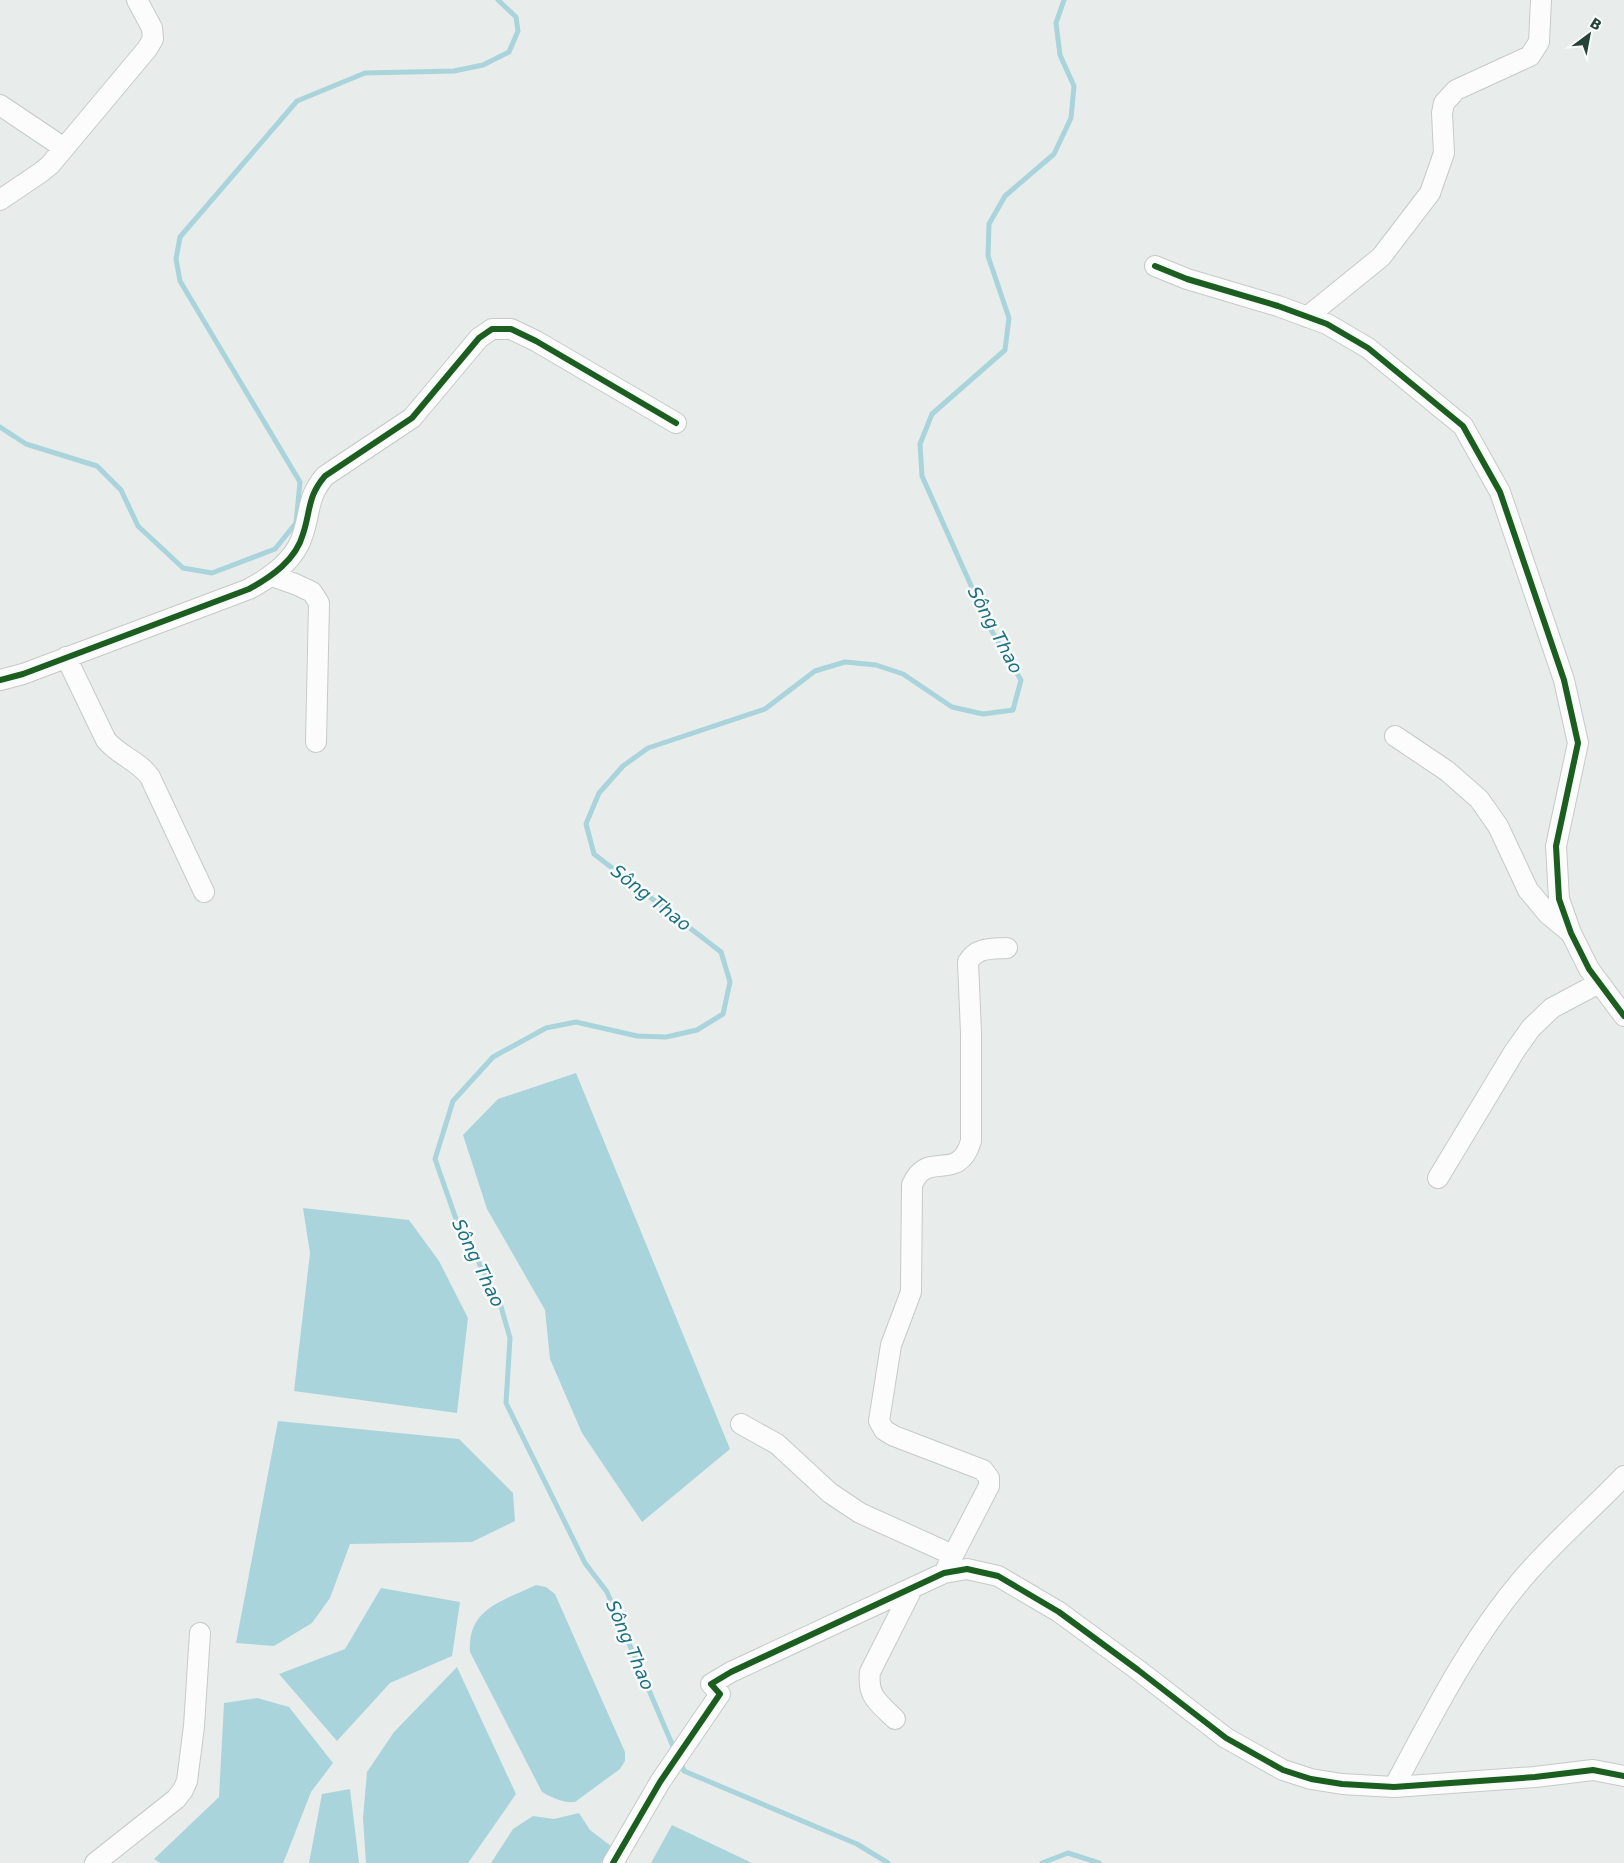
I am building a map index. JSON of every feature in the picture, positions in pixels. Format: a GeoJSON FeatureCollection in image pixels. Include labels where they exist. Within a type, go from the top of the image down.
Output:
{"type":"FeatureCollection","features":[{"type":"Feature","properties":{"kind":"street"},"geometry":{"type":"LineString","coordinates":[[0,199],[40,174],[147,49],[153,39],[152,28],[138,0]]}},
{"type":"Feature","properties":{"kind":"street"},"geometry":{"type":"LineString","coordinates":[[1308,317],[1381,257],[1430,193],[1444,153],[1442,113],[1444,103],[1456,90],[1530,56],[1539,42],[1541,0]]}},
{"type":"Feature","properties":{"kind":"street"},"geometry":{"type":"LineString","coordinates":[[0,105],[64,148]]}},
{"type":"Feature","properties":{"kind":"street"},"geometry":{"type":"LineString","coordinates":[[1155,266],[1187,279],[1278,306],[1327,324],[1368,348],[1463,426],[1500,492],[1564,680],[1578,743],[1556,846],[1559,899],[1571,933],[1589,969],[1624,1016]]}},
{"type":"Feature","properties":{"kind":"street"},"geometry":{"type":"LineString","coordinates":[[0,680],[23,674],[249,589],[272,576],[290,557],[303,536],[310,501],[316,487],[325,476],[412,418],[479,338],[492,330],[511,329],[536,340],[676,423]]}},
{"type":"Feature","properties":{"kind":"street"},"geometry":{"type":"LineString","coordinates":[[272,576],[312,592],[319,603],[316,742]]}},
{"type":"Feature","properties":{"kind":"street"},"geometry":{"type":"LineString","coordinates":[[66,657],[106,740],[113,748],[143,767],[150,777],[204,892]]}},
{"type":"Feature","properties":{"kind":"street"},"geometry":{"type":"LineString","coordinates":[[1396,736],[1447,771],[1479,799],[1498,826],[1528,890],[1548,914],[1571,933]]}},
{"type":"Feature","properties":{"kind":"street"},"geometry":{"type":"LineString","coordinates":[[612,1863],[669,1769],[720,1694],[711,1684],[731,1672],[912,1589],[949,1564],[989,1486],[989,1478],[983,1470],[894,1436],[884,1430],[879,1421],[891,1345],[911,1292],[912,1185],[916,1175],[925,1168],[958,1163],[967,1153],[971,1140],[971,1033],[968,962],[973,954],[982,949],[1008,948]]}},
{"type":"Feature","properties":{"kind":"street"},"geometry":{"type":"LineString","coordinates":[[1438,1178],[1514,1052],[1531,1028],[1552,1008],[1599,983]]}},
{"type":"Feature","properties":{"kind":"street"},"geometry":{"type":"LineString","coordinates":[[741,1424],[777,1444],[830,1493],[860,1513],[949,1564],[998,1576],[1059,1612],[1226,1738],[1283,1770],[1311,1779],[1342,1784],[1394,1787],[1535,1777],[1593,1770],[1624,1776]]}},
{"type":"Feature","properties":{"kind":"street"},"geometry":{"type":"LineString","coordinates":[[1394,1787],[1457,1673],[1492,1620],[1532,1568],[1624,1476]]}},
{"type":"Feature","properties":{"kind":"street"},"geometry":{"type":"LineString","coordinates":[[895,1719],[874,1697],[868,1686],[870,1672],[912,1589]]}},
{"type":"Feature","properties":{"kind":"street"},"geometry":{"type":"LineString","coordinates":[[95,1863],[176,1798],[183,1790],[187,1781],[194,1726],[200,1633]]}},
{"type":"Feature","properties":{"kind":"water"},"geometry":{"type":"Polygon","coordinates":[[[576,1073],[730,1449],[642,1522],[582,1433],[550,1359],[545,1310],[487,1209],[463,1135],[498,1099],[576,1073]]]}},
{"type":"Feature","properties":{"kind":"water"},"geometry":{"type":"Polygon","coordinates":[[[303,1208],[409,1220],[439,1261],[468,1318],[457,1413],[294,1391],[310,1253],[303,1208]]]}},
{"type":"Feature","properties":{"kind":"water"},"geometry":{"type":"Polygon","coordinates":[[[278,1421],[459,1439],[513,1493],[515,1521],[472,1542],[350,1544],[330,1598],[312,1623],[274,1646],[236,1643],[278,1421]]]}},
{"type":"Feature","properties":{"kind":"water"},"geometry":{"type":"Polygon","coordinates":[[[536,1585],[546,1587],[555,1594],[625,1752],[625,1761],[620,1769],[575,1802],[562,1801],[542,1792],[470,1652],[474,1625],[481,1616],[500,1602],[536,1585]]]}},
{"type":"Feature","properties":{"kind":"water"},"geometry":{"type":"Polygon","coordinates":[[[381,1588],[460,1602],[452,1656],[390,1683],[337,1741],[279,1674],[345,1649],[381,1588]]]}},
{"type":"Feature","properties":{"kind":"water"},"geometry":{"type":"Polygon","coordinates":[[[457,1667],[516,1794],[468,1863],[366,1863],[363,1818],[367,1772],[394,1732],[457,1667]]]}},
{"type":"Feature","properties":{"kind":"water"},"geometry":{"type":"Polygon","coordinates":[[[257,1698],[289,1707],[333,1763],[311,1792],[283,1863],[160,1863],[154,1859],[219,1797],[224,1703],[257,1698]]]}},
{"type":"Feature","properties":{"kind":"water"},"geometry":{"type":"Polygon","coordinates":[[[350,1789],[359,1863],[309,1863],[322,1794],[350,1789]]]}},
{"type":"Feature","properties":{"kind":"water"},"geometry":{"type":"Polygon","coordinates":[[[579,1813],[590,1830],[611,1846],[601,1863],[491,1863],[513,1829],[533,1816],[554,1819],[579,1813]]]}},
{"type":"Feature","properties":{"kind":"water"},"geometry":{"type":"Polygon","coordinates":[[[672,1825],[752,1863],[651,1863],[672,1825]]]}},
{"type":"Feature","properties":{"kind":"waterway"},"geometry":{"type":"LineString","coordinates":[[0,427],[26,444],[97,466],[121,490],[138,526],[183,568],[212,573],[275,549],[296,523],[300,482],[180,281],[176,259],[180,237],[297,101],[365,73],[454,71],[483,65],[509,52],[518,31],[516,17],[498,0]]}},
{"type":"Feature","properties":{"kind":"waterway","name":"Sông Thao"},"geometry":{"type":"LineString","coordinates":[[675,1751],[607,1592],[585,1563],[506,1403],[510,1338],[500,1303],[456,1219],[435,1159],[453,1101],[493,1057],[546,1028],[576,1022],[637,1036],[666,1037],[697,1030],[723,1014],[730,982],[721,952],[594,854],[586,824],[599,793],[623,766],[648,748],[765,709],[815,671],[845,662],[876,665],[903,674],[952,707],[983,714],[1013,710],[1021,680],[990,628],[922,476],[920,444],[932,414],[1005,350],[1009,318],[988,256],[989,224],[1005,196],[1054,154],[1071,118],[1074,86],[1060,55],[1056,23],[1064,0]]}},
{"type":"Feature","properties":{"kind":"waterway","name":"Sông Thao"},"geometry":{"type":"LineString","coordinates":[[680,1761],[684,1771],[857,1844],[888,1863]]}},
{"type":"Feature","properties":{"kind":"waterway","name":"Sông Thao"},"geometry":{"type":"LineString","coordinates":[[1042,1863],[1068,1853],[1099,1863]]}},
{"type":"Feature","properties":{"kind":"cycle path"},"geometry":{"type":"LineString","coordinates":[[1155,266],[1187,279],[1278,306],[1327,324],[1368,348],[1463,426],[1500,492],[1564,680],[1578,743],[1556,846],[1559,899],[1571,933],[1589,969],[1624,1016]]}},
{"type":"Feature","properties":{"kind":"cycle path"},"geometry":{"type":"LineString","coordinates":[[0,680],[23,674],[249,589],[266,579],[282,567],[295,552],[306,525],[312,497],[325,476],[412,418],[479,338],[492,329],[511,329],[536,341],[676,423]]}},
{"type":"Feature","properties":{"kind":"cycle path"},"geometry":{"type":"LineString","coordinates":[[613,1863],[660,1782],[720,1694],[711,1684],[731,1672],[944,1573],[967,1569],[998,1576],[1059,1612],[1226,1738],[1283,1770],[1311,1779],[1342,1784],[1394,1787],[1535,1777],[1593,1770],[1624,1776]]}}]}
